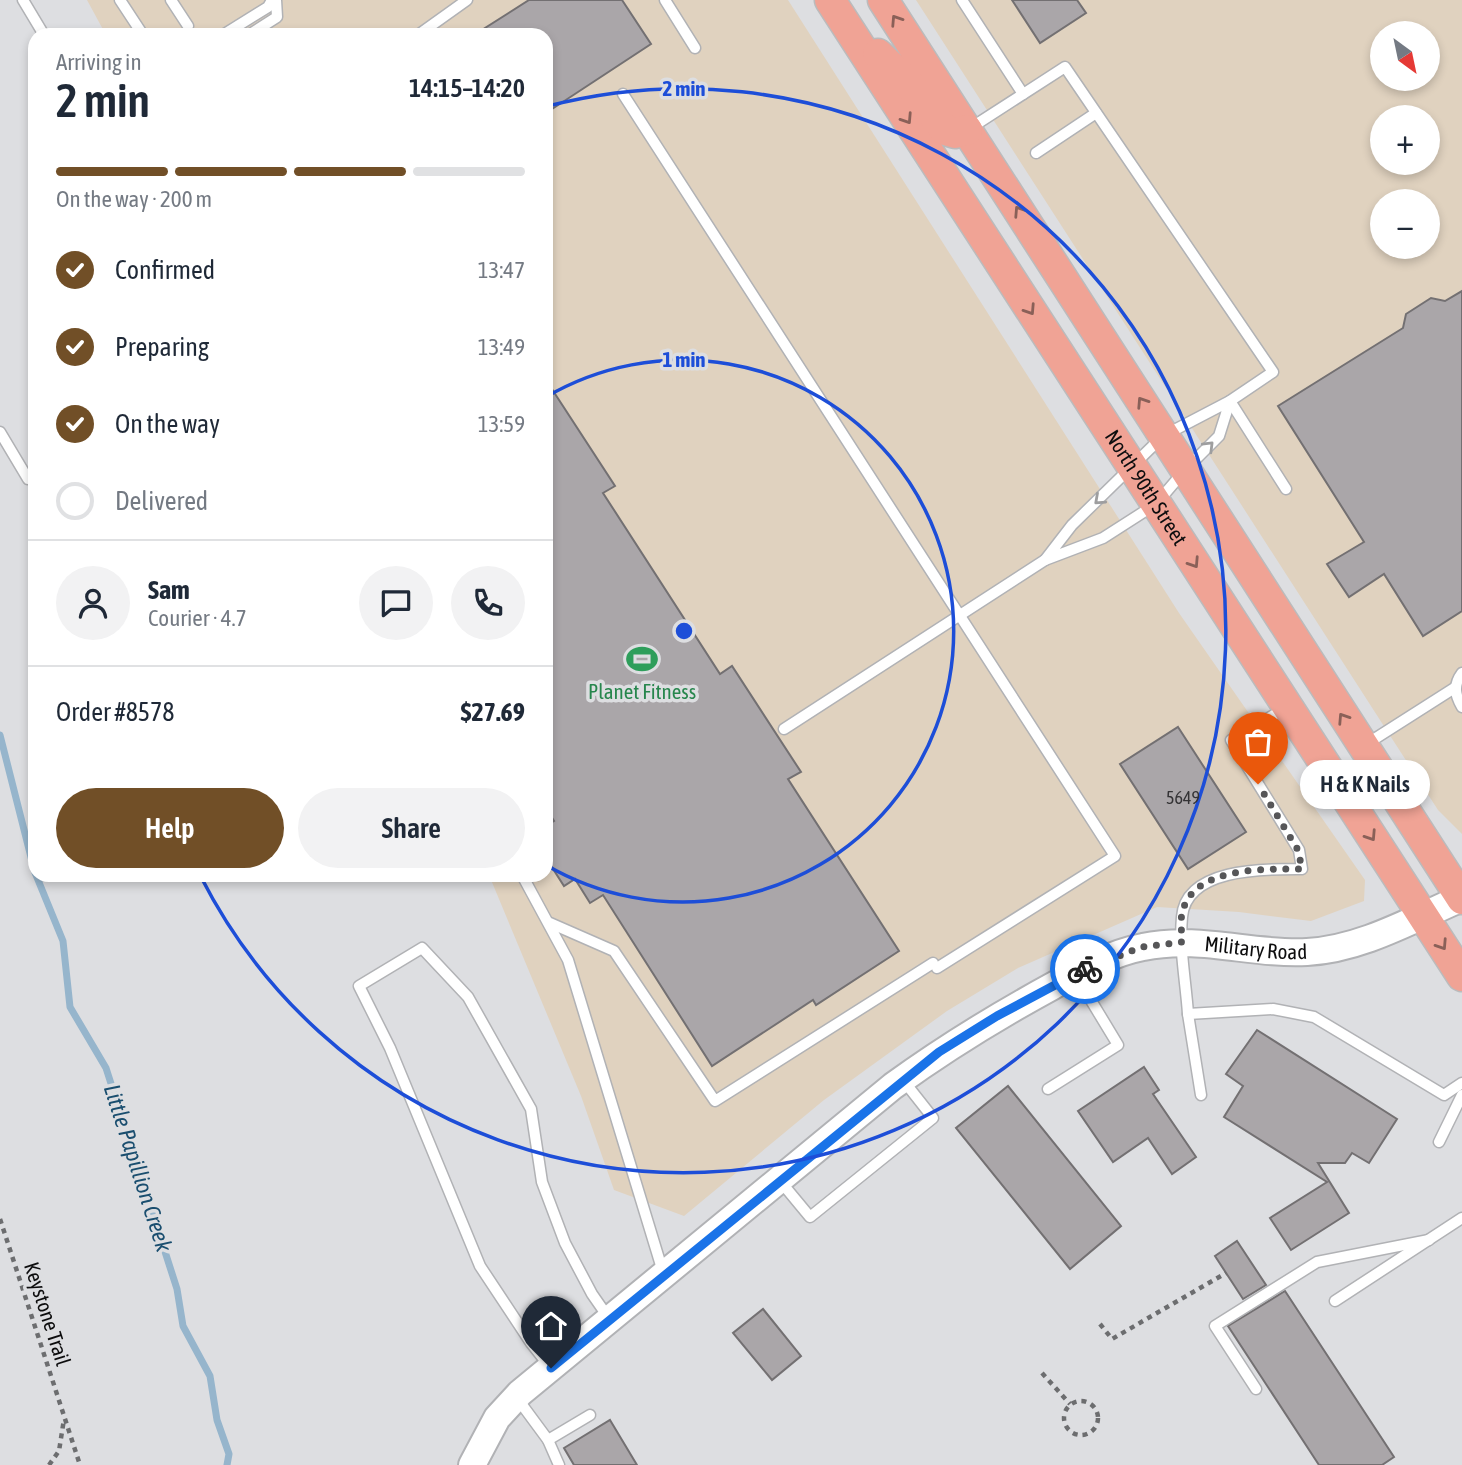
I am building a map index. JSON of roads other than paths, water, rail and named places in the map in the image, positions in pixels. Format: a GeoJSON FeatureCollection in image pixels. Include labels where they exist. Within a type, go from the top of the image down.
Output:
{"type":"FeatureCollection","features":[{"type":"Feature","properties":{"kind":"main road","name":"North 90th Street"},"geometry":{"type":"LineString","coordinates":[[883,0],[1362,747],[1462,898]]}},
{"type":"Feature","properties":{"kind":"main road","name":"North 90th Street"},"geometry":{"type":"LineString","coordinates":[[836,10],[1462,976]]}},
{"type":"Feature","properties":{"kind":"main road"},"geometry":{"type":"LineString","coordinates":[[836,10],[910,85],[945,130],[955,133],[967,130]]}},
{"type":"Feature","properties":{"kind":"main road","name":"Military Road"},"geometry":{"type":"LineString","coordinates":[[472,1465],[497,1418],[551,1368],[902,1080],[997,1016],[1075,974],[1142,947],[1182,942],[1281,952],[1326,950],[1346,946],[1462,898]]}},
{"type":"Feature","properties":{"kind":"lane"},"geometry":{"type":"LineString","coordinates":[[23,0],[40,28]]}},
{"type":"Feature","properties":{"kind":"lane"},"geometry":{"type":"LineString","coordinates":[[120,0],[138,28]]}},
{"type":"Feature","properties":{"kind":"lane"},"geometry":{"type":"LineString","coordinates":[[171,0],[188,26]]}},
{"type":"Feature","properties":{"kind":"lane"},"geometry":{"type":"LineString","coordinates":[[234,28],[274,0]]}},
{"type":"Feature","properties":{"kind":"lane"},"geometry":{"type":"LineString","coordinates":[[260,28],[276,17],[274,0]]}},
{"type":"Feature","properties":{"kind":"lane"},"geometry":{"type":"LineString","coordinates":[[428,28],[467,0]]}},
{"type":"Feature","properties":{"kind":"lane"},"geometry":{"type":"LineString","coordinates":[[665,0],[695,48]]}},
{"type":"Feature","properties":{"kind":"lane"},"geometry":{"type":"LineString","coordinates":[[962,0],[1023,94]]}},
{"type":"Feature","properties":{"kind":"lane"},"geometry":{"type":"LineString","coordinates":[[967,130],[1065,67],[1273,372],[1230,401],[1163,436],[1072,525],[1045,561]]}},
{"type":"Feature","properties":{"kind":"lane"},"geometry":{"type":"LineString","coordinates":[[550,923],[614,950],[715,1101],[1115,856],[623,94]]}},
{"type":"Feature","properties":{"kind":"lane"},"geometry":{"type":"LineString","coordinates":[[1036,153],[1096,113]]}},
{"type":"Feature","properties":{"kind":"lane"},"geometry":{"type":"LineString","coordinates":[[784,729],[1045,561],[1103,538],[1133,522],[1156,504],[1219,436],[1230,401]]}},
{"type":"Feature","properties":{"kind":"lane"},"geometry":{"type":"LineString","coordinates":[[1230,401],[1286,489]]}},
{"type":"Feature","properties":{"kind":"lane"},"geometry":{"type":"LineString","coordinates":[[0,432],[28,480]]}},
{"type":"Feature","properties":{"kind":"lane"},"geometry":{"type":"LineString","coordinates":[[1462,673],[1455,694],[1462,707]]}},
{"type":"Feature","properties":{"kind":"lane"},"geometry":{"type":"LineString","coordinates":[[1362,747],[1456,687]]}},
{"type":"Feature","properties":{"kind":"lane"},"geometry":{"type":"LineString","coordinates":[[1201,1095],[1188,1014],[1182,914],[1188,898],[1226,874],[1251,869],[1302,869],[1298,850],[1231,740],[1287,707]]}},
{"type":"Feature","properties":{"kind":"lane"},"geometry":{"type":"LineString","coordinates":[[526,882],[568,960],[582,999],[664,1275]]}},
{"type":"Feature","properties":{"kind":"lane"},"geometry":{"type":"LineString","coordinates":[[551,1368],[531,1343],[480,1266],[390,1048],[359,986],[422,948],[467,997],[531,1109],[542,1182],[565,1242],[592,1294],[610,1320]]}},
{"type":"Feature","properties":{"kind":"lane"},"geometry":{"type":"LineString","coordinates":[[1048,1089],[1118,1045],[1075,974]]}},
{"type":"Feature","properties":{"kind":"lane"},"geometry":{"type":"LineString","coordinates":[[1188,1014],[1273,1009],[1314,1017],[1444,1095],[1462,1083]]}},
{"type":"Feature","properties":{"kind":"lane"},"geometry":{"type":"LineString","coordinates":[[779,1180],[810,1217],[933,1118],[902,1080]]}},
{"type":"Feature","properties":{"kind":"lane"},"geometry":{"type":"LineString","coordinates":[[1439,1142],[1462,1095]]}},
{"type":"Feature","properties":{"kind":"lane"},"geometry":{"type":"LineString","coordinates":[[1335,1301],[1462,1219]]}},
{"type":"Feature","properties":{"kind":"lane"},"geometry":{"type":"LineString","coordinates":[[1256,1389],[1215,1326],[1317,1262],[1429,1240]]}},
{"type":"Feature","properties":{"kind":"lane"},"geometry":{"type":"LineString","coordinates":[[516,1398],[548,1440],[559,1465]]}},
{"type":"Feature","properties":{"kind":"lane"},"geometry":{"type":"LineString","coordinates":[[548,1440],[590,1415]]}},
{"type":"Feature","properties":{"kind":"waterway","name":"Little Papillion Creek"},"geometry":{"type":"LineString","coordinates":[[0,735],[28,845]]}},
{"type":"Feature","properties":{"kind":"waterway","name":"Little Papillion Creek"},"geometry":{"type":"LineString","coordinates":[[39,882],[63,941],[70,1007],[106,1068],[177,1289],[183,1326],[210,1376],[217,1420],[229,1454],[227,1465]]}},
{"type":"Feature","properties":{"kind":"place","name":"Planet Fitness"},"geometry":{"type":"Point","coordinates":[642,659]}},
{"type":"Feature","properties":{"kind":"place","name":"H & K Nails"},"geometry":{"type":"Point","coordinates":[1258,784]}}]}
